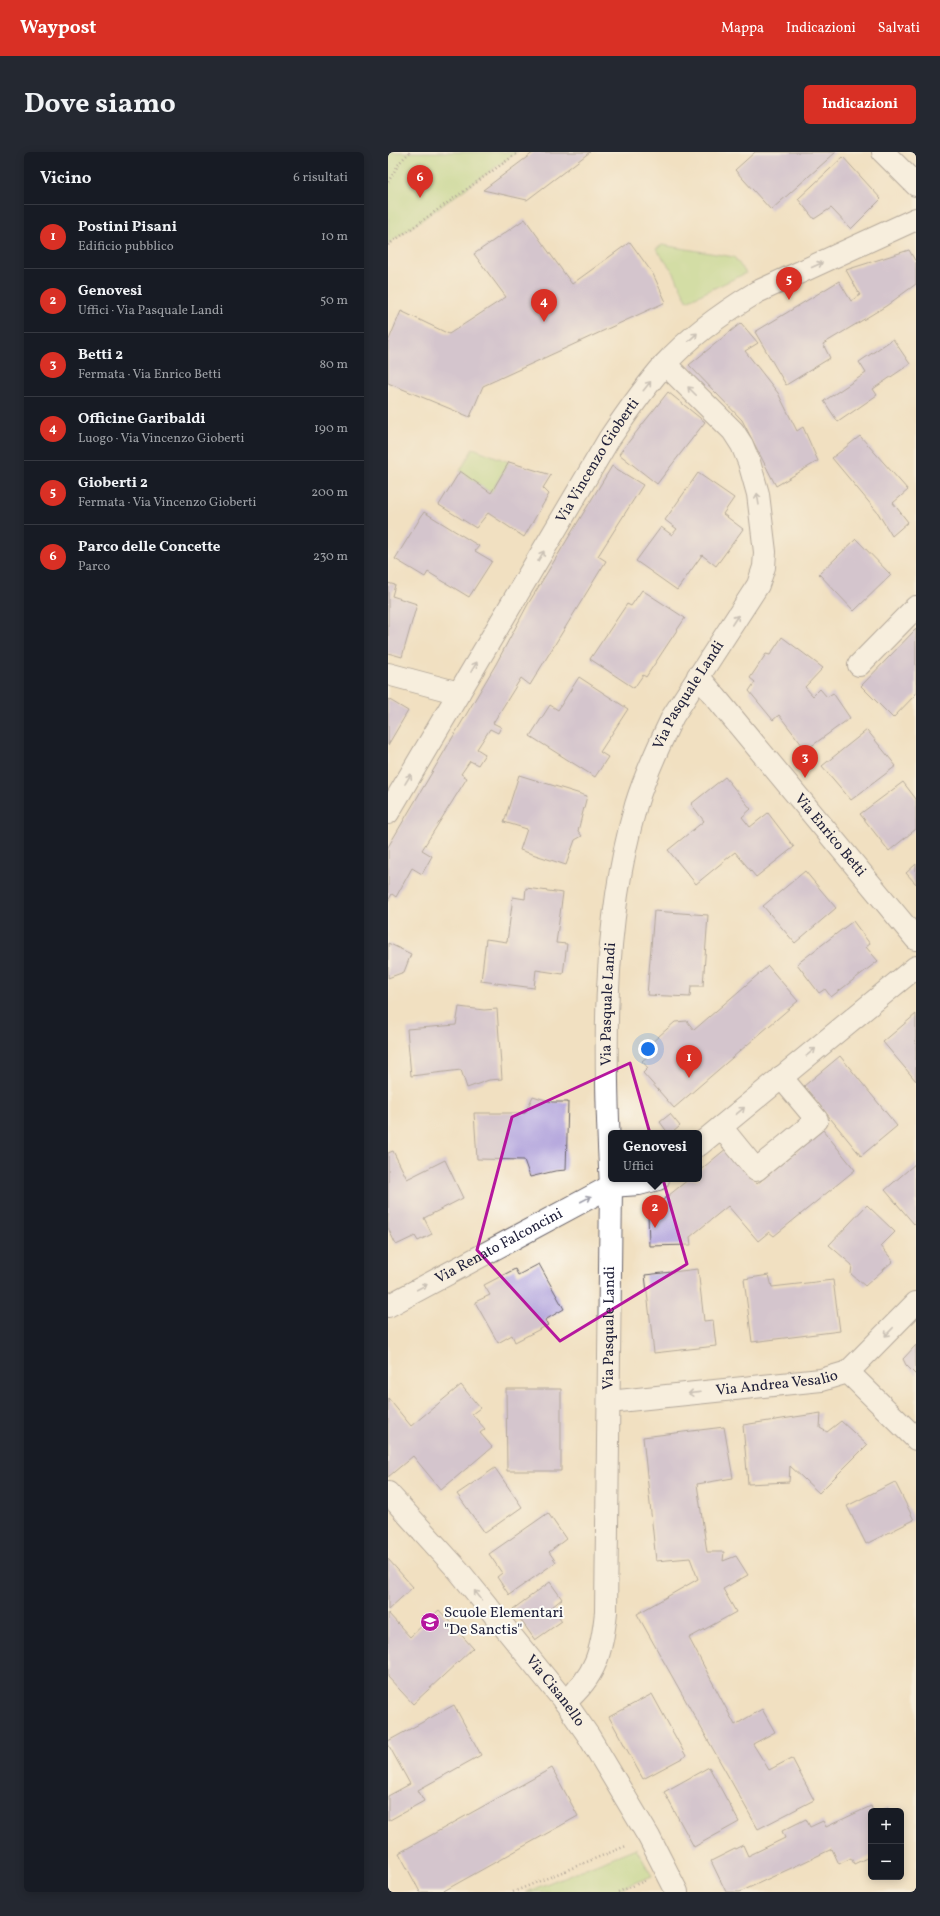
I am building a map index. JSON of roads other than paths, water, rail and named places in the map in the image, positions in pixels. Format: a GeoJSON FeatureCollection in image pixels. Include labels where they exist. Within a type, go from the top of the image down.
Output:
{"type":"FeatureCollection","features":[{"type":"Feature","properties":{"kind":"street"},"geometry":{"type":"LineString","coordinates":[[883,152],[913,177]]}},
{"type":"Feature","properties":{"kind":"street","name":"Via Vincenzo Gioberti"},"geometry":{"type":"LineString","coordinates":[[388,813],[609,439],[636,399],[665,364],[700,331],[733,307],[758,292],[916,219]]}},
{"type":"Feature","properties":{"kind":"street","name":"Via Pasquale Landi"},"geometry":{"type":"LineString","coordinates":[[608,1133],[607,994],[619,885],[636,805],[648,773],[673,716],[758,585],[764,567],[764,537],[758,494],[749,462],[742,445],[733,431],[665,364]]}},
{"type":"Feature","properties":{"kind":"street"},"geometry":{"type":"LineString","coordinates":[[859,665],[916,607]]}},
{"type":"Feature","properties":{"kind":"street"},"geometry":{"type":"LineString","coordinates":[[388,674],[459,693]]}},
{"type":"Feature","properties":{"kind":"street","name":"Via Enrico Betti"},"geometry":{"type":"LineString","coordinates":[[698,676],[916,939]]}},
{"type":"Feature","properties":{"kind":"street"},"geometry":{"type":"LineString","coordinates":[[702,1143],[916,967]]}},
{"type":"Feature","properties":{"kind":"street"},"geometry":{"type":"LineString","coordinates":[[721,1127],[756,1170],[817,1120],[781,1077]]}},
{"type":"Feature","properties":{"kind":"street","name":"Via Pasquale Landi"},"geometry":{"type":"LineString","coordinates":[[565,1702],[575,1693],[591,1673],[601,1649],[607,1594],[611,1182]]}},
{"type":"Feature","properties":{"kind":"street"},"geometry":{"type":"LineString","coordinates":[[611,1186],[647,1182]]}},
{"type":"Feature","properties":{"kind":"street","name":"Via Renato Falconcini"},"geometry":{"type":"LineString","coordinates":[[388,1306],[611,1186]]}},
{"type":"Feature","properties":{"kind":"street","name":"Via Andrea Vesalio"},"geometry":{"type":"LineString","coordinates":[[609,1402],[821,1380],[848,1372],[916,1304]]}},
{"type":"Feature","properties":{"kind":"street"},"geometry":{"type":"LineString","coordinates":[[848,1372],[916,1439]]}},
{"type":"Feature","properties":{"kind":"street","name":"Via Cisanello"},"geometry":{"type":"LineString","coordinates":[[388,1493],[458,1570],[565,1702],[588,1735],[649,1837],[677,1892]]}},
{"type":"Feature","properties":{"kind":"place","name":"Parco delle Concette"},"geometry":{"type":"Point","coordinates":[420,198]}},
{"type":"Feature","properties":{"kind":"place","name":"Gioberti 2"},"geometry":{"type":"Point","coordinates":[789,300]}},
{"type":"Feature","properties":{"kind":"place","name":"Officine Garibaldi"},"geometry":{"type":"Point","coordinates":[544,322]}},
{"type":"Feature","properties":{"kind":"place","name":"Betti 2"},"geometry":{"type":"Point","coordinates":[805,778]}},
{"type":"Feature","properties":{"kind":"place","name":"Postini Pisani"},"geometry":{"type":"Point","coordinates":[689,1078]}},
{"type":"Feature","properties":{"kind":"place","name":"Genovesi"},"geometry":{"type":"Point","coordinates":[655,1228]}},
{"type":"Feature","properties":{"kind":"place","name":"Scuole Elementari \"De Sanctis\""},"geometry":{"type":"Point","coordinates":[430,1622]}}]}
